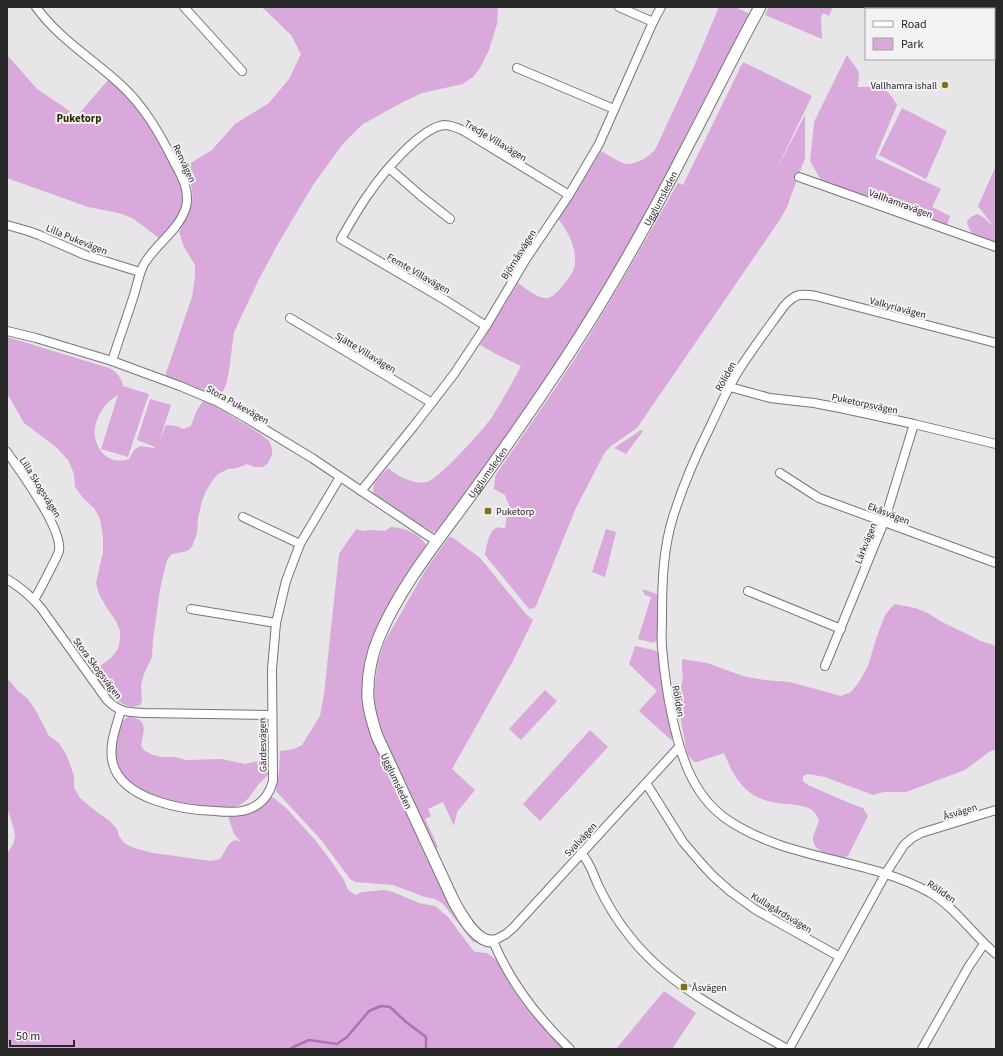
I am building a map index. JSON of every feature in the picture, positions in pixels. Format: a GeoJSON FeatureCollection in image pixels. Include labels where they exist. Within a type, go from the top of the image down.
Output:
{"type":"FeatureCollection","features":[{"type":"Feature","properties":{"kind":"street","name":"Renvägen"},"geometry":{"type":"LineString","coordinates":[[36,7],[55,30],[122,86],[140,105],[156,128],[183,178],[187,194],[185,208],[176,226],[146,260],[140,272],[112,361]]}},
{"type":"Feature","properties":{"kind":"street"},"geometry":{"type":"LineString","coordinates":[[184,7],[242,70]]}},
{"type":"Feature","properties":{"kind":"street"},"geometry":{"type":"LineString","coordinates":[[619,7],[653,22]]}},
{"type":"Feature","properties":{"kind":"street","name":"Björnåsvägen"},"geometry":{"type":"LineString","coordinates":[[360,491],[454,374],[486,326],[526,259],[569,195],[598,144],[661,7]]}},
{"type":"Feature","properties":{"kind":"street","name":"Ugglumsleden"},"geometry":{"type":"LineString","coordinates":[[493,941],[488,942],[475,933],[454,902],[377,736],[368,700],[373,653],[379,636],[394,607],[419,567],[436,541],[518,429],[590,319],[664,192],[760,7]]}},
{"type":"Feature","properties":{"kind":"street"},"geometry":{"type":"LineString","coordinates":[[517,68],[614,110]]}},
{"type":"Feature","properties":{"kind":"street","name":"Tredje Villavägen"},"geometry":{"type":"LineString","coordinates":[[341,240],[370,191],[389,168],[410,146],[428,132],[438,127],[456,127],[569,195]]}},
{"type":"Feature","properties":{"kind":"street"},"geometry":{"type":"LineString","coordinates":[[389,168],[450,219]]}},
{"type":"Feature","properties":{"kind":"street","name":"Vallhamravägen"},"geometry":{"type":"LineString","coordinates":[[799,177],[996,247]]}},
{"type":"Feature","properties":{"kind":"street","name":"Lilla Pukevägen"},"geometry":{"type":"LineString","coordinates":[[7,225],[39,235],[85,255],[140,272]]}},
{"type":"Feature","properties":{"kind":"street","name":"Femte Villavägen"},"geometry":{"type":"LineString","coordinates":[[341,240],[445,300],[486,326]]}},
{"type":"Feature","properties":{"kind":"street","name":"Valkyriavägen"},"geometry":{"type":"LineString","coordinates":[[795,296],[800,294],[816,296],[996,343]]}},
{"type":"Feature","properties":{"kind":"street","name":"Röliden"},"geometry":{"type":"LineString","coordinates":[[795,296],[784,306],[739,371],[730,387],[701,446],[673,518],[665,558],[661,595],[662,646],[667,689],[679,746],[689,773],[695,784],[710,805],[725,818],[744,830],[776,844],[886,873],[924,890],[938,898],[957,914],[984,944],[996,954]]}},
{"type":"Feature","properties":{"kind":"street","name":"Sjätte Villavägen"},"geometry":{"type":"LineString","coordinates":[[290,318],[432,403]]}},
{"type":"Feature","properties":{"kind":"street","name":"Stora Pukevägen"},"geometry":{"type":"LineString","coordinates":[[7,331],[36,338],[112,361],[224,405],[312,458],[436,541]]}},
{"type":"Feature","properties":{"kind":"street","name":"Puketorpsvägen"},"geometry":{"type":"LineString","coordinates":[[730,387],[770,398],[814,403],[840,408],[996,444]]}},
{"type":"Feature","properties":{"kind":"street","name":"Lärkvägen"},"geometry":{"type":"LineString","coordinates":[[825,666],[884,522],[914,424]]}},
{"type":"Feature","properties":{"kind":"street","name":"Lilla Skogsvägen"},"geometry":{"type":"LineString","coordinates":[[7,452],[49,516],[58,537],[60,546],[55,561],[34,600]]}},
{"type":"Feature","properties":{"kind":"street","name":"Ekåsvägen"},"geometry":{"type":"LineString","coordinates":[[780,473],[820,498],[996,563]]}},
{"type":"Feature","properties":{"kind":"street","name":"Gärdesvägen"},"geometry":{"type":"LineString","coordinates":[[121,710],[112,745],[113,765],[116,772],[128,785],[141,794],[172,805],[190,809],[227,812],[244,811],[260,803],[269,792],[272,781],[272,669],[276,623],[286,581],[300,544],[340,477]]}},
{"type":"Feature","properties":{"kind":"street"},"geometry":{"type":"LineString","coordinates":[[244,517],[300,544]]}},
{"type":"Feature","properties":{"kind":"street","name":"Stora Skogsvägen"},"geometry":{"type":"LineString","coordinates":[[7,579],[34,600],[107,700],[116,708],[132,712],[145,713],[272,715]]}},
{"type":"Feature","properties":{"kind":"street"},"geometry":{"type":"LineString","coordinates":[[748,592],[841,629]]}},
{"type":"Feature","properties":{"kind":"street"},"geometry":{"type":"LineString","coordinates":[[191,609],[276,623]]}},
{"type":"Feature","properties":{"kind":"street","name":"Svalvägen"},"geometry":{"type":"LineString","coordinates":[[493,941],[506,934],[512,928],[679,746]]}},
{"type":"Feature","properties":{"kind":"street","name":"Kullagårdsvägen"},"geometry":{"type":"LineString","coordinates":[[646,783],[683,842],[713,876],[756,910],[840,957]]}},
{"type":"Feature","properties":{"kind":"street","name":"Åsvägen"},"geometry":{"type":"LineString","coordinates":[[788,1049],[886,873],[904,845],[921,833],[996,810]]}},
{"type":"Feature","properties":{"kind":"street"},"geometry":{"type":"LineString","coordinates":[[582,853],[586,858],[607,903],[628,935],[651,960],[669,977],[692,993],[788,1049]]}},
{"type":"Feature","properties":{"kind":"street"},"geometry":{"type":"LineString","coordinates":[[493,941],[505,966],[525,998],[570,1049]]}},
{"type":"Feature","properties":{"kind":"street"},"geometry":{"type":"LineString","coordinates":[[922,1049],[969,966],[984,944]]}},
{"type":"Feature","properties":{"kind":"green space"},"geometry":{"type":"Polygon","coordinates":[[[262,7],[498,7],[497,24],[489,50],[474,76],[463,84],[422,93],[363,124],[342,145],[313,185],[258,281],[234,332],[226,385],[220,397],[165,376],[192,297],[195,277],[195,265],[184,247],[179,232],[192,202],[192,189],[183,168],[212,150],[235,124],[269,103],[289,79],[301,54],[291,35],[262,7]]]}},
{"type":"Feature","properties":{"kind":"green space"},"geometry":{"type":"Polygon","coordinates":[[[719,7],[735,7],[750,14],[696,125],[634,240],[519,424],[437,532],[433,532],[378,499],[373,490],[375,483],[388,468],[401,477],[411,481],[422,483],[427,482],[441,473],[488,423],[521,366],[480,345],[518,283],[542,298],[547,298],[551,297],[557,292],[570,276],[575,264],[574,251],[566,230],[558,219],[601,151],[620,162],[632,164],[649,156],[655,150],[695,64],[719,7]]]}},
{"type":"Feature","properties":{"kind":"green space"},"geometry":{"type":"Polygon","coordinates":[[[769,7],[833,7],[829,16],[823,13],[821,17],[822,39],[765,15],[769,7]]]}},
{"type":"Feature","properties":{"kind":"green space"},"geometry":{"type":"Polygon","coordinates":[[[909,7],[996,7],[996,50],[995,8],[909,7]]]}},
{"type":"Feature","properties":{"kind":"green space"},"geometry":{"type":"Polygon","coordinates":[[[7,55],[37,89],[77,116],[109,79],[135,106],[153,132],[175,171],[183,191],[182,205],[179,214],[174,224],[160,239],[132,218],[119,213],[88,207],[7,178],[7,55]]]}},
{"type":"Feature","properties":{"kind":"green space"},"geometry":{"type":"Polygon","coordinates":[[[847,55],[859,72],[858,87],[881,88],[889,93],[897,105],[875,158],[941,189],[932,207],[950,216],[947,225],[822,182],[810,161],[814,122],[847,55]]]}},
{"type":"Feature","properties":{"kind":"green space"},"geometry":{"type":"Polygon","coordinates":[[[743,62],[812,96],[775,172],[805,115],[805,158],[787,207],[779,221],[637,428],[605,452],[576,508],[536,606],[530,609],[485,555],[491,532],[498,527],[505,529],[509,505],[505,495],[494,489],[495,477],[581,349],[678,183],[683,185],[743,62]]]}},
{"type":"Feature","properties":{"kind":"green space"},"geometry":{"type":"Polygon","coordinates":[[[902,108],[947,131],[926,179],[879,155],[902,108]]]}},
{"type":"Feature","properties":{"kind":"green space"},"geometry":{"type":"Polygon","coordinates":[[[996,166],[996,243],[981,239],[974,235],[968,227],[967,221],[977,214],[983,217],[994,227],[978,206],[996,166]]]}},
{"type":"Feature","properties":{"kind":"green space"},"geometry":{"type":"Polygon","coordinates":[[[7,337],[109,368],[118,375],[123,386],[149,394],[128,457],[101,449],[118,395],[106,405],[100,413],[96,423],[95,437],[99,448],[107,457],[117,460],[129,459],[134,450],[140,446],[155,447],[137,440],[150,399],[171,405],[159,442],[166,425],[184,429],[191,426],[197,410],[203,401],[212,404],[259,433],[269,441],[272,448],[272,455],[268,463],[263,467],[254,467],[247,464],[237,468],[228,469],[218,474],[212,481],[202,501],[198,518],[197,533],[192,547],[187,551],[172,554],[167,560],[160,589],[152,657],[144,674],[141,685],[142,701],[140,705],[134,707],[118,701],[106,693],[95,679],[94,673],[111,658],[118,649],[120,640],[120,631],[116,621],[99,594],[96,583],[103,552],[103,537],[100,519],[94,508],[83,498],[75,487],[74,474],[68,460],[56,447],[24,423],[7,393],[7,337]]]}},
{"type":"Feature","properties":{"kind":"green space"},"geometry":{"type":"Polygon","coordinates":[[[641,430],[643,431],[626,454],[614,448],[641,430]]]}},
{"type":"Feature","properties":{"kind":"green space"},"geometry":{"type":"Polygon","coordinates":[[[391,527],[411,532],[424,541],[427,546],[395,597],[373,637],[368,658],[376,745],[427,859],[450,906],[477,943],[473,942],[442,903],[435,899],[425,897],[393,885],[355,882],[350,879],[322,841],[276,791],[280,751],[294,749],[302,745],[320,716],[324,694],[339,554],[356,529],[363,531],[385,531],[391,527]]]}},
{"type":"Feature","properties":{"kind":"green space"},"geometry":{"type":"Polygon","coordinates":[[[606,529],[616,532],[605,577],[592,572],[606,529]]]}},
{"type":"Feature","properties":{"kind":"green space"},"geometry":{"type":"Polygon","coordinates":[[[449,537],[452,537],[480,558],[526,614],[533,620],[514,659],[452,769],[475,790],[457,812],[454,826],[443,802],[428,809],[431,816],[425,819],[438,847],[434,849],[390,754],[379,725],[374,705],[375,683],[378,662],[385,641],[425,571],[449,537]]]}},
{"type":"Feature","properties":{"kind":"green space"},"geometry":{"type":"Polygon","coordinates":[[[642,589],[657,594],[658,639],[654,643],[638,639],[651,597],[645,595],[642,589]]]}},
{"type":"Feature","properties":{"kind":"green space"},"geometry":{"type":"Polygon","coordinates":[[[895,604],[915,608],[928,613],[940,621],[981,641],[996,646],[996,749],[989,752],[965,770],[906,792],[884,792],[873,795],[825,777],[808,774],[803,776],[803,781],[808,785],[863,808],[868,816],[848,856],[842,858],[819,850],[816,847],[813,838],[819,820],[811,809],[803,806],[768,801],[752,794],[738,781],[724,753],[697,762],[694,762],[687,754],[678,704],[679,692],[683,678],[682,659],[707,663],[743,676],[764,680],[790,682],[841,696],[851,692],[859,682],[868,666],[885,615],[895,604]]]}},
{"type":"Feature","properties":{"kind":"green space"},"geometry":{"type":"Polygon","coordinates":[[[635,646],[658,652],[668,719],[673,738],[671,740],[639,711],[657,691],[629,664],[635,646]]]}},
{"type":"Feature","properties":{"kind":"green space"},"geometry":{"type":"Polygon","coordinates":[[[7,680],[10,681],[18,691],[27,698],[35,709],[49,736],[59,743],[67,756],[74,776],[74,788],[80,798],[110,821],[117,829],[119,836],[124,843],[134,848],[153,853],[211,861],[220,859],[227,846],[235,840],[241,842],[234,834],[228,816],[248,814],[259,808],[271,797],[274,798],[287,809],[316,841],[344,880],[348,890],[356,895],[362,892],[384,890],[393,892],[419,903],[435,906],[448,917],[475,952],[487,953],[498,961],[521,998],[552,1037],[565,1049],[7,1049],[7,854],[15,837],[7,808],[7,680]]]}},
{"type":"Feature","properties":{"kind":"green space"},"geometry":{"type":"Polygon","coordinates":[[[545,690],[557,701],[521,740],[509,729],[545,690]]]}},
{"type":"Feature","properties":{"kind":"green space"},"geometry":{"type":"Polygon","coordinates":[[[129,717],[136,718],[143,723],[144,731],[141,746],[145,751],[153,755],[175,757],[186,760],[222,759],[245,764],[267,759],[269,764],[268,774],[246,800],[241,805],[237,806],[226,808],[199,807],[168,801],[154,796],[142,791],[128,781],[118,767],[116,761],[115,750],[118,732],[123,721],[129,717]]]}},
{"type":"Feature","properties":{"kind":"green space"},"geometry":{"type":"Polygon","coordinates":[[[590,730],[608,747],[540,821],[523,804],[590,730]]]}},
{"type":"Feature","properties":{"kind":"green space"},"geometry":{"type":"Polygon","coordinates":[[[664,991],[696,1013],[672,1049],[616,1049],[664,991]]]}},
{"type":"Feature","properties":{"kind":"waterway"},"geometry":{"type":"LineString","coordinates":[[290,1049],[309,1040],[337,1044],[347,1037],[369,1011],[381,1006],[390,1007],[406,1022],[426,1037],[426,1049]]}},
{"type":"Feature","properties":{"kind":"place","name":"Vallhamra ishall"},"geometry":{"type":"Point","coordinates":[945,85]}},
{"type":"Feature","properties":{"kind":"place","name":"Puketorp"},"geometry":{"type":"Point","coordinates":[488,511]}},
{"type":"Feature","properties":{"kind":"place","name":"Åsvägen"},"geometry":{"type":"Point","coordinates":[684,987]}},
{"type":"Feature","properties":{"kind":"district","name":"Puketorp"},"geometry":{"type":"Point","coordinates":[79,118]}}]}
